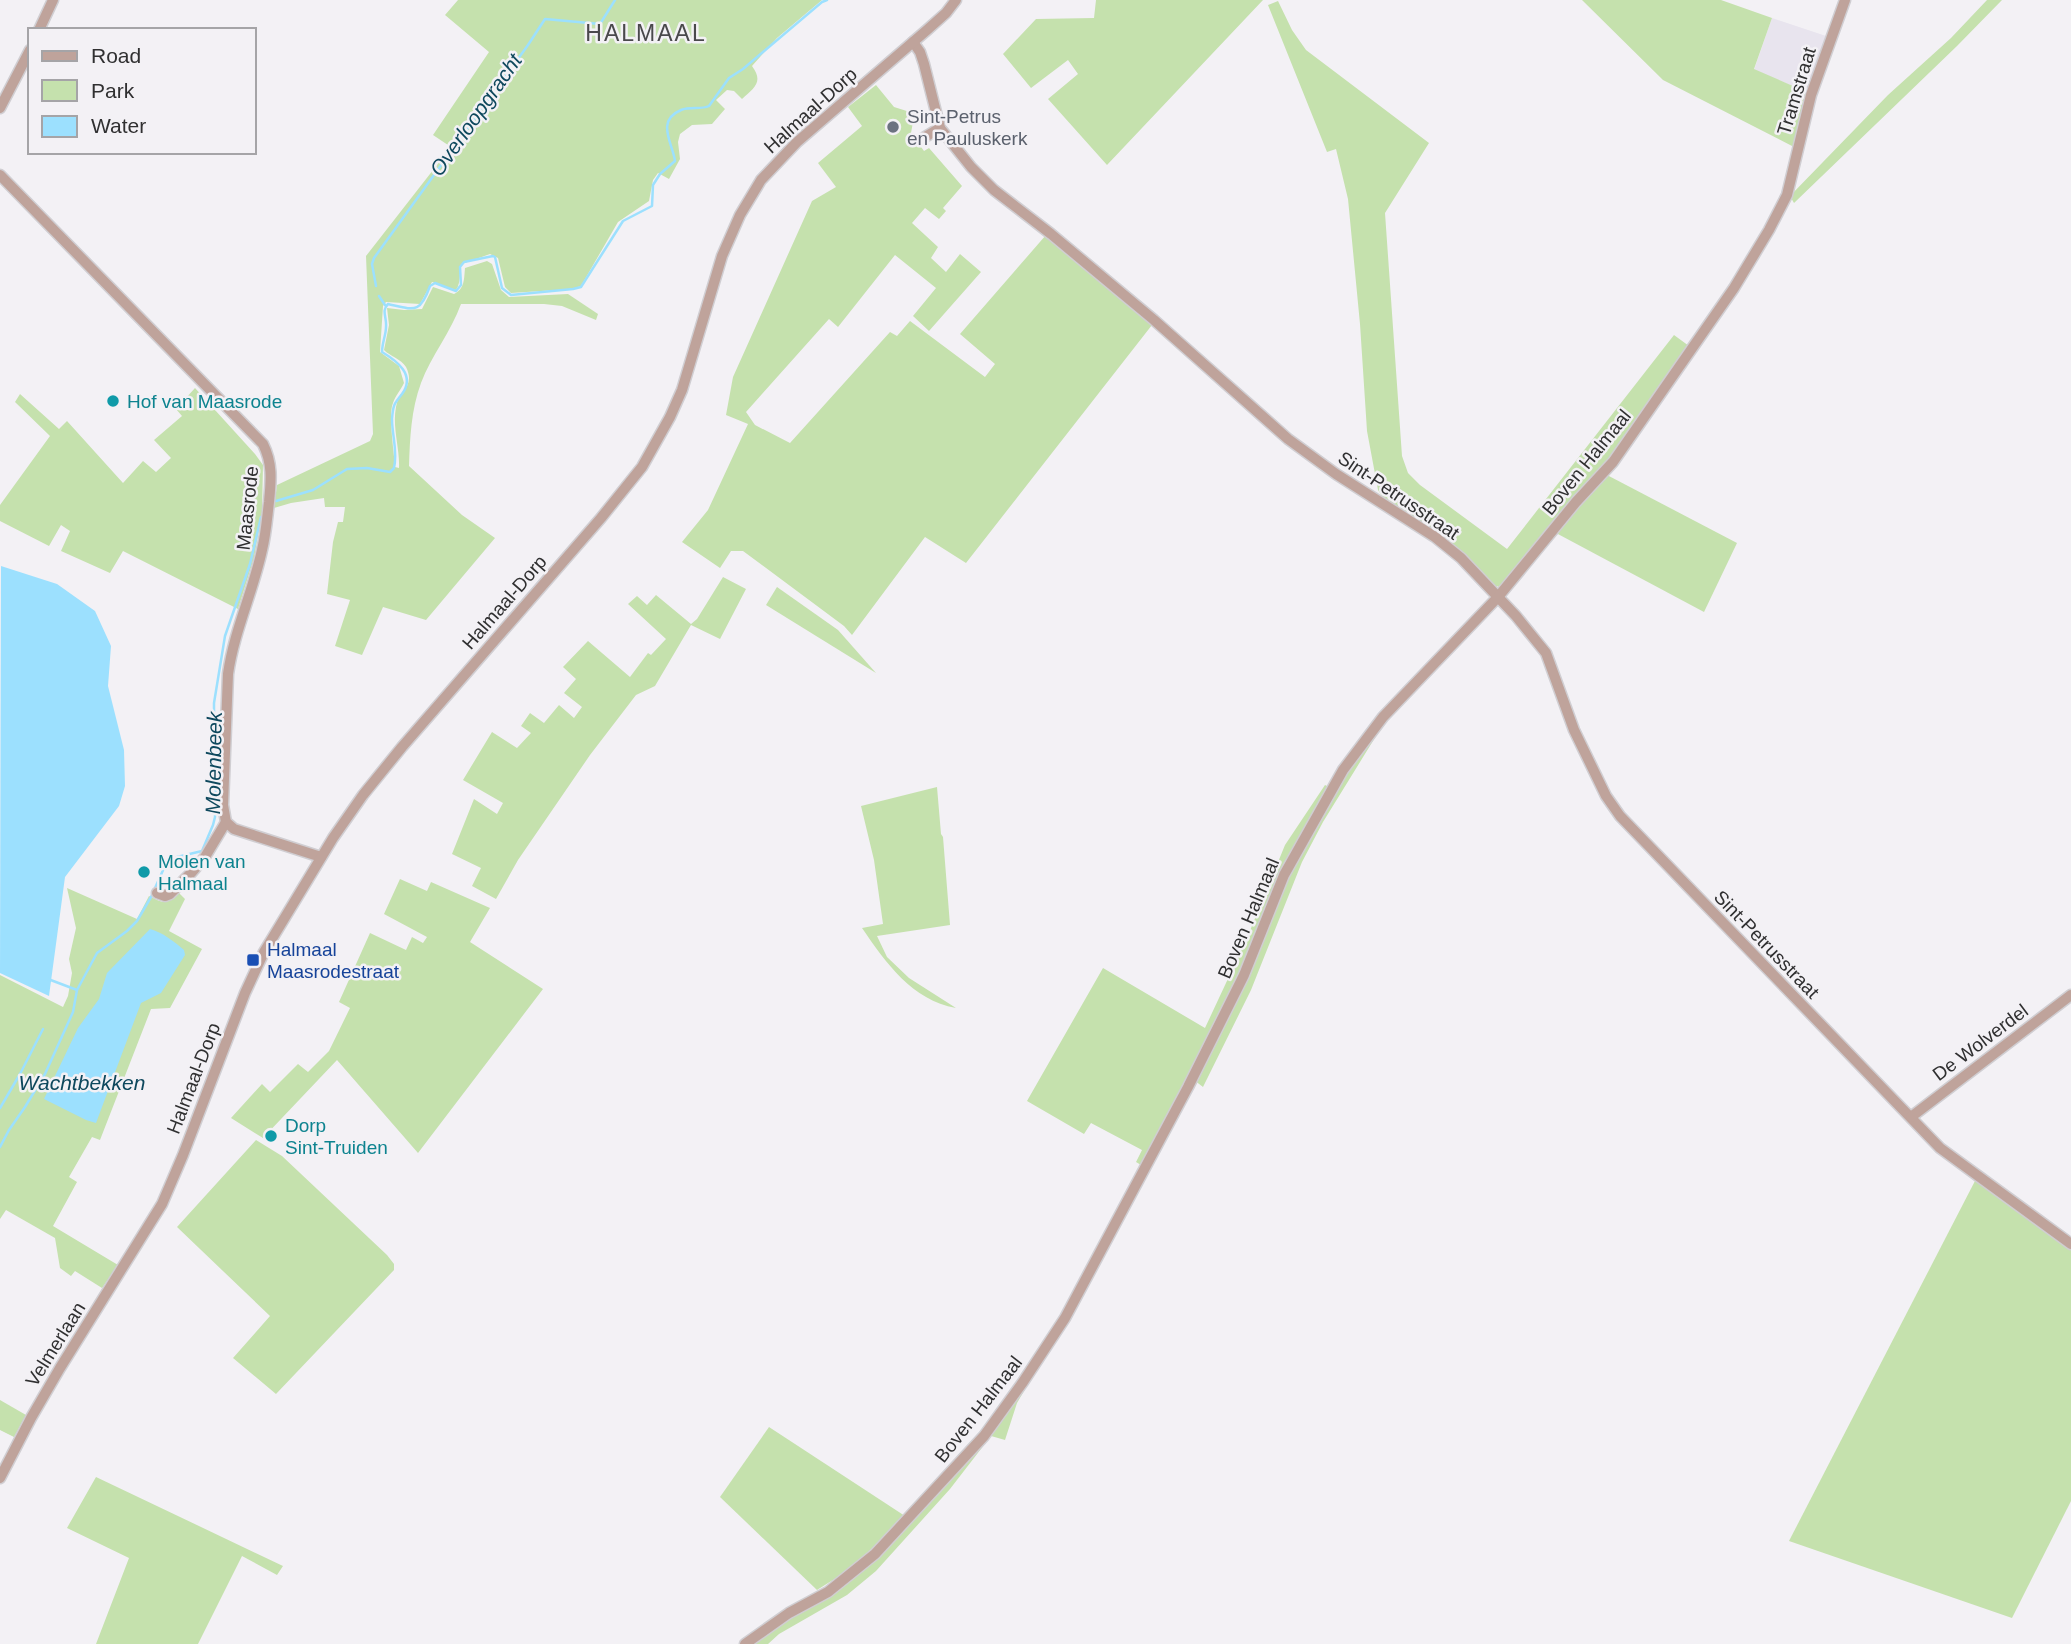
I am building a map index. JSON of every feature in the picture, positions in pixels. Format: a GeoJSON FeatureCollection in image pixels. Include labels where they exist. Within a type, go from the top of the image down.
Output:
{"type":"FeatureCollection","features":[{"type":"Feature","properties":{"kind":"street"},"geometry":{"type":"LineString","coordinates":[[40,28],[53,0]]}},
{"type":"Feature","properties":{"kind":"street","name":"Halmaal-Dorp"},"geometry":{"type":"LineString","coordinates":[[123,1268],[172,1183],[259,963],[333,838],[370,785],[642,467],[670,417],[685,379],[722,256],[740,215],[761,180],[797,142],[914,42],[946,13],[956,0]]}},
{"type":"Feature","properties":{"kind":"street","name":"Tramstraat"},"geometry":{"type":"LineString","coordinates":[[1787,195],[1811,95],[1845,0]]}},
{"type":"Feature","properties":{"kind":"street","name":"Sint-Petrusstraat"},"geometry":{"type":"LineString","coordinates":[[914,42],[924,64],[940,128],[971,167],[994,190],[1154,320],[1288,439],[1336,474],[1435,537],[1461,558],[1546,653],[1574,730],[1606,796],[1620,816],[1940,1147],[2071,1244]]}},
{"type":"Feature","properties":{"kind":"street"},"geometry":{"type":"LineString","coordinates":[[0,108],[28,54]]}},
{"type":"Feature","properties":{"kind":"street"},"geometry":{"type":"LineString","coordinates":[[920,140],[940,128]]}},
{"type":"Feature","properties":{"kind":"street","name":"Maasrode"},"geometry":{"type":"LineString","coordinates":[[0,175],[263,444],[269,456],[271,479],[262,551],[231,653],[228,674],[223,792],[226,822]]}},
{"type":"Feature","properties":{"kind":"street","name":"Boven Halmaal"},"geometry":{"type":"LineString","coordinates":[[745,1644],[789,1613],[828,1592],[875,1555],[984,1436],[1004,1410],[1065,1318],[1188,1087],[1244,975],[1284,875],[1343,770],[1368,734],[1498,597],[1576,502],[1613,462],[1734,288],[1787,195]]}},
{"type":"Feature","properties":{"kind":"street"},"geometry":{"type":"LineString","coordinates":[[157,893],[165,896],[170,894],[192,872],[226,822],[234,829],[321,857]]}},
{"type":"Feature","properties":{"kind":"street","name":"De Wolverdel"},"geometry":{"type":"LineString","coordinates":[[1910,1117],[2071,995]]}},
{"type":"Feature","properties":{"kind":"street","name":"Velmerlaan"},"geometry":{"type":"LineString","coordinates":[[0,1478],[30,1418],[123,1268]]}},
{"type":"Feature","properties":{"kind":"shaded area"},"geometry":{"type":"Polygon","coordinates":[[[1772,18],[1826,36],[1807,92],[1754,70],[1772,18]]]}},
{"type":"Feature","properties":{"kind":"green space"},"geometry":{"type":"Polygon","coordinates":[[[458,0],[822,0],[777,38],[752,66],[757,81],[742,99],[734,91],[727,90],[716,100],[725,109],[712,124],[692,125],[680,134],[680,159],[669,179],[658,173],[653,180],[649,201],[618,222],[581,286],[511,293],[505,287],[498,258],[490,254],[462,264],[456,290],[432,282],[420,304],[386,302],[383,306],[380,352],[399,366],[404,383],[394,400],[391,416],[395,467],[399,468],[395,415],[397,402],[408,384],[409,374],[404,364],[384,350],[389,325],[387,308],[422,309],[433,287],[454,294],[462,286],[465,268],[487,261],[492,264],[501,290],[509,297],[568,294],[598,314],[596,320],[562,306],[461,304],[425,373],[418,393],[412,424],[409,466],[462,515],[495,538],[426,620],[383,607],[362,655],[335,646],[350,600],[327,594],[333,542],[338,522],[343,522],[345,507],[325,507],[324,498],[274,508],[277,485],[370,441],[373,434],[366,256],[451,147],[433,135],[489,52],[445,15],[458,0]]]}},
{"type":"Feature","properties":{"kind":"green space"},"geometry":{"type":"Polygon","coordinates":[[[1096,0],[1263,0],[1107,165],[1048,99],[1078,74],[1068,60],[1031,88],[1003,54],[1036,19],[1094,18],[1096,0]]]}},
{"type":"Feature","properties":{"kind":"green space"},"geometry":{"type":"Polygon","coordinates":[[[1582,0],[1721,0],[1772,18],[1754,69],[1809,93],[1794,147],[1663,80],[1582,0]]]}},
{"type":"Feature","properties":{"kind":"green space"},"geometry":{"type":"Polygon","coordinates":[[[1987,0],[2002,0],[1794,203],[1790,196],[1888,95],[1951,38],[1987,0]]]}},
{"type":"Feature","properties":{"kind":"green space"},"geometry":{"type":"Polygon","coordinates":[[[1278,1],[1292,30],[1306,50],[1429,143],[1385,213],[1402,456],[1408,473],[1420,485],[1507,549],[1674,335],[1689,346],[1615,455],[1500,587],[1495,586],[1440,536],[1385,501],[1378,490],[1367,431],[1348,199],[1336,149],[1327,152],[1268,5],[1278,1]]]}},
{"type":"Feature","properties":{"kind":"green space"},"geometry":{"type":"Polygon","coordinates":[[[876,85],[894,107],[910,112],[913,122],[911,133],[924,151],[929,148],[962,186],[943,208],[946,211],[939,219],[925,208],[912,223],[938,247],[931,258],[946,272],[960,254],[981,272],[929,331],[913,316],[936,288],[895,255],[838,327],[829,319],[746,412],[755,425],[790,443],[890,332],[897,336],[910,321],[985,377],[995,364],[960,334],[1046,235],[1152,325],[966,563],[925,537],[852,635],[844,626],[743,551],[731,551],[720,568],[682,542],[708,510],[748,424],[726,415],[733,377],[812,201],[836,187],[818,163],[862,126],[848,107],[876,85]]]}},
{"type":"Feature","properties":{"kind":"green space"},"geometry":{"type":"Polygon","coordinates":[[[195,388],[263,465],[262,512],[254,558],[238,609],[123,551],[110,573],[61,551],[70,531],[61,525],[49,546],[0,521],[0,505],[50,436],[15,402],[20,394],[59,429],[67,421],[123,483],[143,461],[156,472],[171,458],[154,440],[182,416],[176,409],[195,388]]]}},
{"type":"Feature","properties":{"kind":"green space"},"geometry":{"type":"Polygon","coordinates":[[[1607,475],[1737,543],[1704,612],[1556,533],[1607,475]]]}},
{"type":"Feature","properties":{"kind":"green space"},"geometry":{"type":"Polygon","coordinates":[[[723,577],[746,589],[720,639],[691,625],[655,686],[636,695],[590,755],[518,860],[496,899],[472,886],[481,868],[452,854],[474,799],[497,814],[503,803],[463,780],[492,732],[517,748],[531,733],[521,726],[530,713],[544,723],[559,705],[574,718],[582,707],[564,693],[576,679],[563,667],[588,641],[630,677],[648,653],[651,655],[666,639],[628,604],[637,596],[647,605],[656,595],[691,624],[697,619],[723,577]]]}},
{"type":"Feature","properties":{"kind":"green space"},"geometry":{"type":"Polygon","coordinates":[[[777,587],[838,630],[876,673],[766,605],[777,587]]]}},
{"type":"Feature","properties":{"kind":"green space"},"geometry":{"type":"Polygon","coordinates":[[[1389,715],[1323,822],[1302,862],[1251,990],[1203,1087],[1190,1077],[1141,1165],[1136,1162],[1142,1150],[1091,1123],[1084,1134],[1027,1101],[1103,968],[1205,1028],[1247,938],[1285,845],[1325,785],[1329,787],[1288,877],[1339,781],[1389,715]]]}},
{"type":"Feature","properties":{"kind":"green space"},"geometry":{"type":"Polygon","coordinates":[[[937,787],[950,925],[877,936],[887,957],[909,978],[956,1008],[940,1004],[913,988],[891,967],[862,928],[883,924],[874,860],[861,806],[937,787]]]}},
{"type":"Feature","properties":{"kind":"green space"},"geometry":{"type":"Polygon","coordinates":[[[400,879],[427,891],[431,882],[490,908],[470,942],[543,989],[418,1153],[337,1060],[263,1138],[231,1118],[262,1084],[270,1092],[298,1064],[308,1072],[329,1051],[350,1008],[339,1002],[370,933],[406,950],[412,937],[423,943],[427,937],[384,914],[400,879]]]}},
{"type":"Feature","properties":{"kind":"green space"},"geometry":{"type":"Polygon","coordinates":[[[67,888],[137,919],[149,896],[165,902],[179,893],[185,899],[169,931],[202,949],[170,1008],[151,1009],[100,1140],[92,1137],[69,1177],[77,1182],[53,1226],[118,1265],[102,1288],[75,1271],[71,1276],[60,1268],[55,1238],[6,1210],[0,1219],[0,975],[63,1007],[72,973],[69,959],[76,928],[67,888]]]}},
{"type":"Feature","properties":{"kind":"green space"},"geometry":{"type":"Polygon","coordinates":[[[256,1140],[282,1156],[394,1264],[394,1270],[276,1394],[233,1358],[270,1316],[177,1227],[256,1140]]]}},
{"type":"Feature","properties":{"kind":"green space"},"geometry":{"type":"Polygon","coordinates":[[[1976,1179],[2071,1248],[2071,1501],[2012,1618],[1789,1541],[1976,1179]]]}},
{"type":"Feature","properties":{"kind":"green space"},"geometry":{"type":"Polygon","coordinates":[[[1048,1350],[1017,1403],[1005,1440],[991,1436],[950,1489],[876,1571],[847,1595],[779,1634],[768,1644],[751,1644],[844,1585],[945,1484],[1048,1350]]]}},
{"type":"Feature","properties":{"kind":"green space"},"geometry":{"type":"Polygon","coordinates":[[[0,1400],[26,1415],[14,1437],[0,1430],[0,1400]]]}},
{"type":"Feature","properties":{"kind":"green space"},"geometry":{"type":"Polygon","coordinates":[[[769,1427],[905,1516],[852,1568],[817,1590],[720,1497],[769,1427]]]}},
{"type":"Feature","properties":{"kind":"green space"},"geometry":{"type":"Polygon","coordinates":[[[96,1477],[283,1566],[277,1575],[242,1556],[198,1644],[96,1644],[129,1558],[67,1528],[96,1477]]]}},
{"type":"Feature","properties":{"kind":"water"},"geometry":{"type":"Polygon","coordinates":[[[1,566],[57,584],[95,611],[111,646],[108,686],[124,750],[125,786],[119,806],[65,877],[49,996],[0,973],[1,566]]]}},
{"type":"Feature","properties":{"kind":"water","name":"Wachtbekken"},"geometry":{"type":"Polygon","coordinates":[[[150,929],[172,941],[184,950],[185,955],[161,993],[141,1003],[96,1123],[86,1120],[44,1099],[78,1028],[99,999],[107,973],[150,929]]]}},
{"type":"Feature","properties":{"kind":"waterway","name":"Overloopgracht"},"geometry":{"type":"LineString","coordinates":[[376,286],[372,264],[374,258],[545,19],[600,24],[615,0]]}},
{"type":"Feature","properties":{"kind":"waterway","name":"Molenbeek"},"geometry":{"type":"LineString","coordinates":[[276,501],[313,490],[347,469],[367,468],[390,472],[394,468],[393,411],[407,381],[399,364],[382,352],[386,330],[385,309],[388,304],[415,308],[435,283],[456,291],[461,285],[460,267],[464,262],[493,256],[502,288],[511,295],[581,287],[623,221],[652,206],[653,185],[660,174],[675,161],[667,126],[673,115],[684,109],[709,106],[729,78],[827,0]]}},
{"type":"Feature","properties":{"kind":"waterway","name":"Overloopgracht"},"geometry":{"type":"LineString","coordinates":[[379,296],[385,305]]}},
{"type":"Feature","properties":{"kind":"waterway","name":"Molenbeek"},"geometry":{"type":"LineString","coordinates":[[0,1147],[45,1074],[73,1012],[77,990],[97,953],[137,921],[164,868],[171,861],[202,851],[213,825],[217,739],[214,729],[214,703],[225,636],[250,564],[261,517]]}},
{"type":"Feature","properties":{"kind":"waterway"},"geometry":{"type":"LineString","coordinates":[[48,979],[77,990]]}},
{"type":"Feature","properties":{"kind":"waterway"},"geometry":{"type":"LineString","coordinates":[[0,1108],[43,1029]]}},
{"type":"Feature","properties":{"kind":"place","name":"Sint-Petrus en Pauluskerk"},"geometry":{"type":"Point","coordinates":[893,127]}},
{"type":"Feature","properties":{"kind":"place","name":"Hof van Maasrode"},"geometry":{"type":"Point","coordinates":[113,401]}},
{"type":"Feature","properties":{"kind":"place","name":"Molen van Halmaal"},"geometry":{"type":"Point","coordinates":[144,872]}},
{"type":"Feature","properties":{"kind":"place","name":"Halmaal Maasrodestraat"},"geometry":{"type":"Point","coordinates":[253,960]}},
{"type":"Feature","properties":{"kind":"place","name":"Dorp Sint-Truiden"},"geometry":{"type":"Point","coordinates":[271,1136]}},
{"type":"Feature","properties":{"kind":"district","name":"HALMAAL"},"geometry":{"type":"Point","coordinates":[646,33]}}]}
